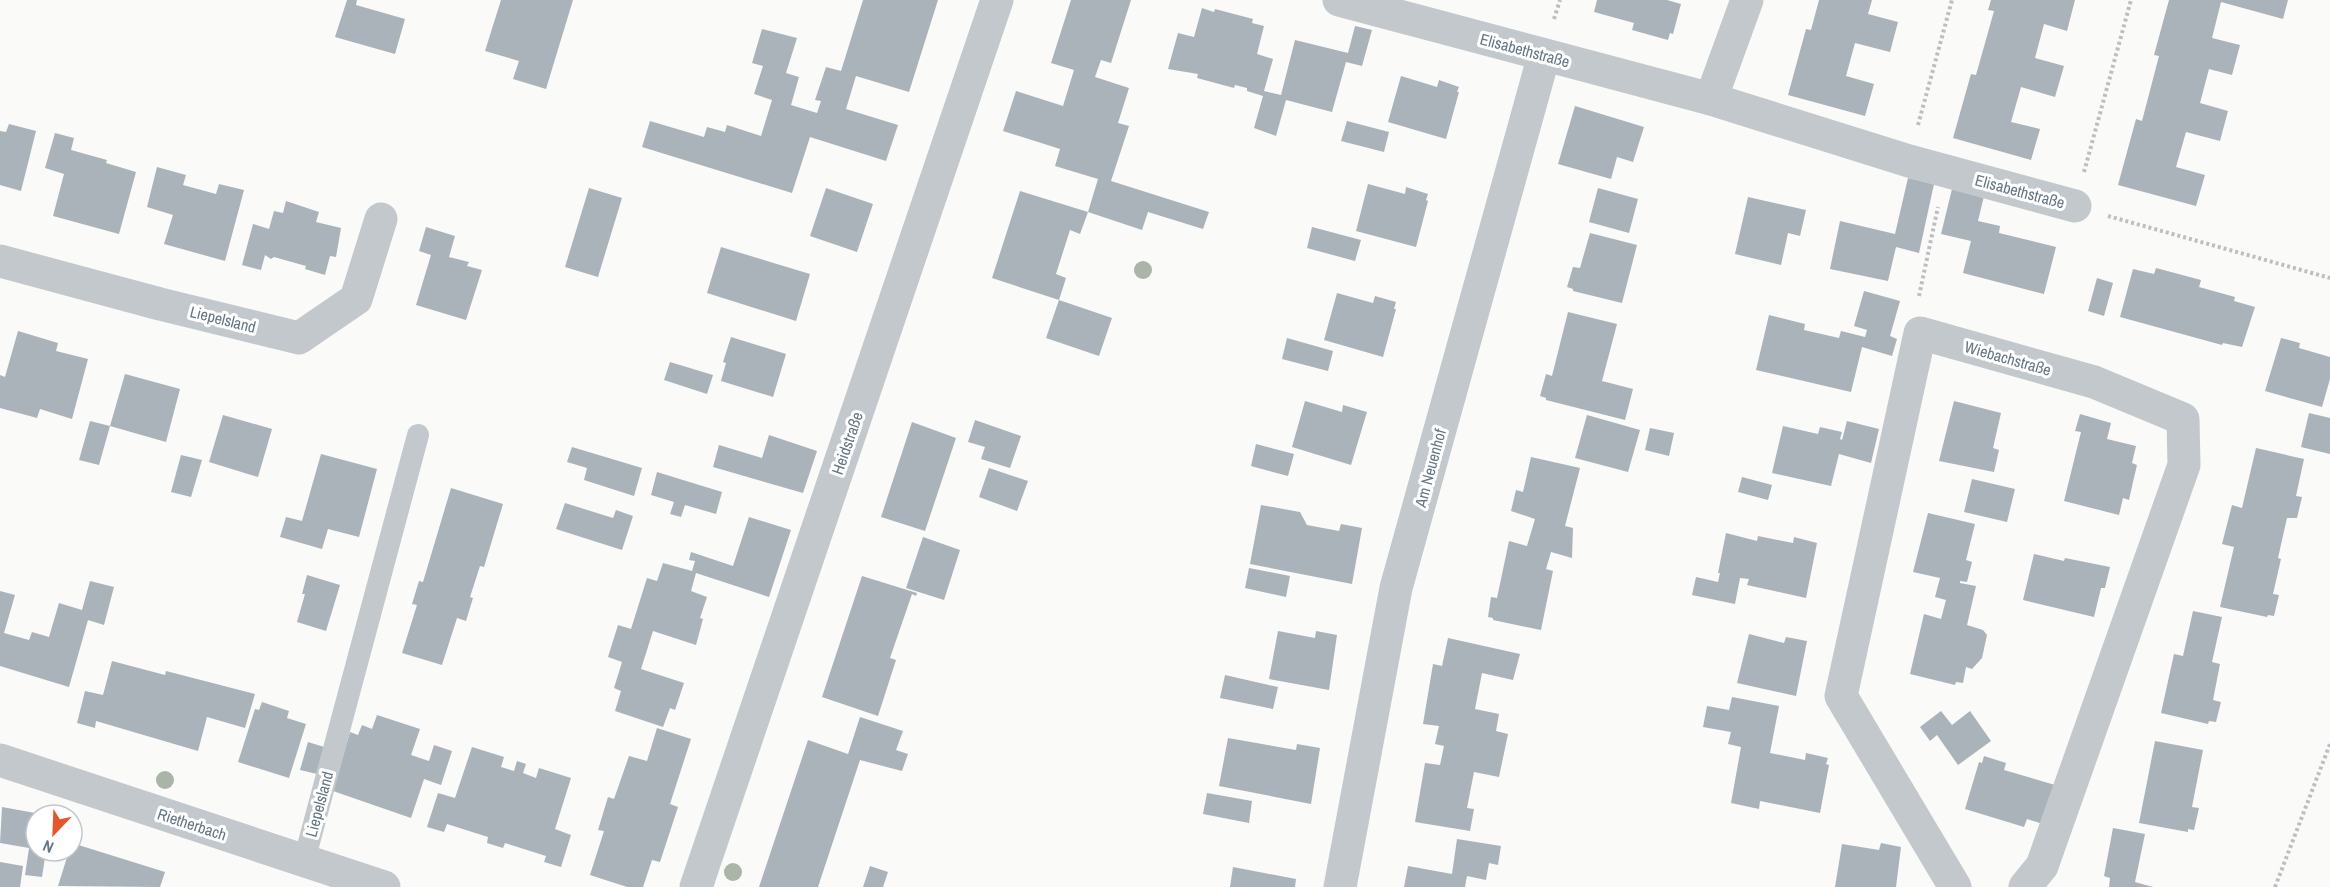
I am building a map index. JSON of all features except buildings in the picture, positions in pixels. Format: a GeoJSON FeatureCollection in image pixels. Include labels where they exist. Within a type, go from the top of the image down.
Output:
{"type":"FeatureCollection","features":[{"type":"Feature","properties":{"kind":"street","name":"Heidstraße"},"geometry":{"type":"LineString","coordinates":[[696,887],[997,0]]}},
{"type":"Feature","properties":{"kind":"street","name":"Elisabethstraße"},"geometry":{"type":"LineString","coordinates":[[1339,0],[1712,99],[1909,161],[2075,206]]}},
{"type":"Feature","properties":{"kind":"street"},"geometry":{"type":"LineString","coordinates":[[1712,99],[1747,0]]}},
{"type":"Feature","properties":{"kind":"street","name":"Am Neuenhof"},"geometry":{"type":"LineString","coordinates":[[1340,887],[1396,588],[1544,55]]}},
{"type":"Feature","properties":{"kind":"street","name":"Liepelsland"},"geometry":{"type":"LineString","coordinates":[[0,261],[298,338],[357,299],[381,219]]}},
{"type":"Feature","properties":{"kind":"street"},"geometry":{"type":"LineString","coordinates":[[1920,333],[1841,696],[1955,887]]}},
{"type":"Feature","properties":{"kind":"street","name":"Wiebachstraße"},"geometry":{"type":"LineString","coordinates":[[1920,333],[2094,382],[2183,419],[2184,465],[2042,866],[2025,887]]}},
{"type":"Feature","properties":{"kind":"street","name":"Rietherbach"},"geometry":{"type":"LineString","coordinates":[[0,760],[384,887]]}},
{"type":"Feature","properties":{"kind":"lane","name":"Liepelsland"},"geometry":{"type":"LineString","coordinates":[[304,861],[418,435]]}},
{"type":"Feature","properties":{"kind":"path"},"geometry":{"type":"LineString","coordinates":[[1909,161],[1952,0]]}},
{"type":"Feature","properties":{"kind":"path"},"geometry":{"type":"LineString","coordinates":[[2075,206],[2131,0]]}},
{"type":"Feature","properties":{"kind":"path"},"geometry":{"type":"LineString","coordinates":[[1920,333],[1919,294],[1946,171]]}},
{"type":"Feature","properties":{"kind":"path","name":"Elisabethstraße"},"geometry":{"type":"LineString","coordinates":[[2075,206],[2330,278]]}},
{"type":"Feature","properties":{"kind":"path"},"geometry":{"type":"LineString","coordinates":[[2275,887],[2330,744]]}}]}
